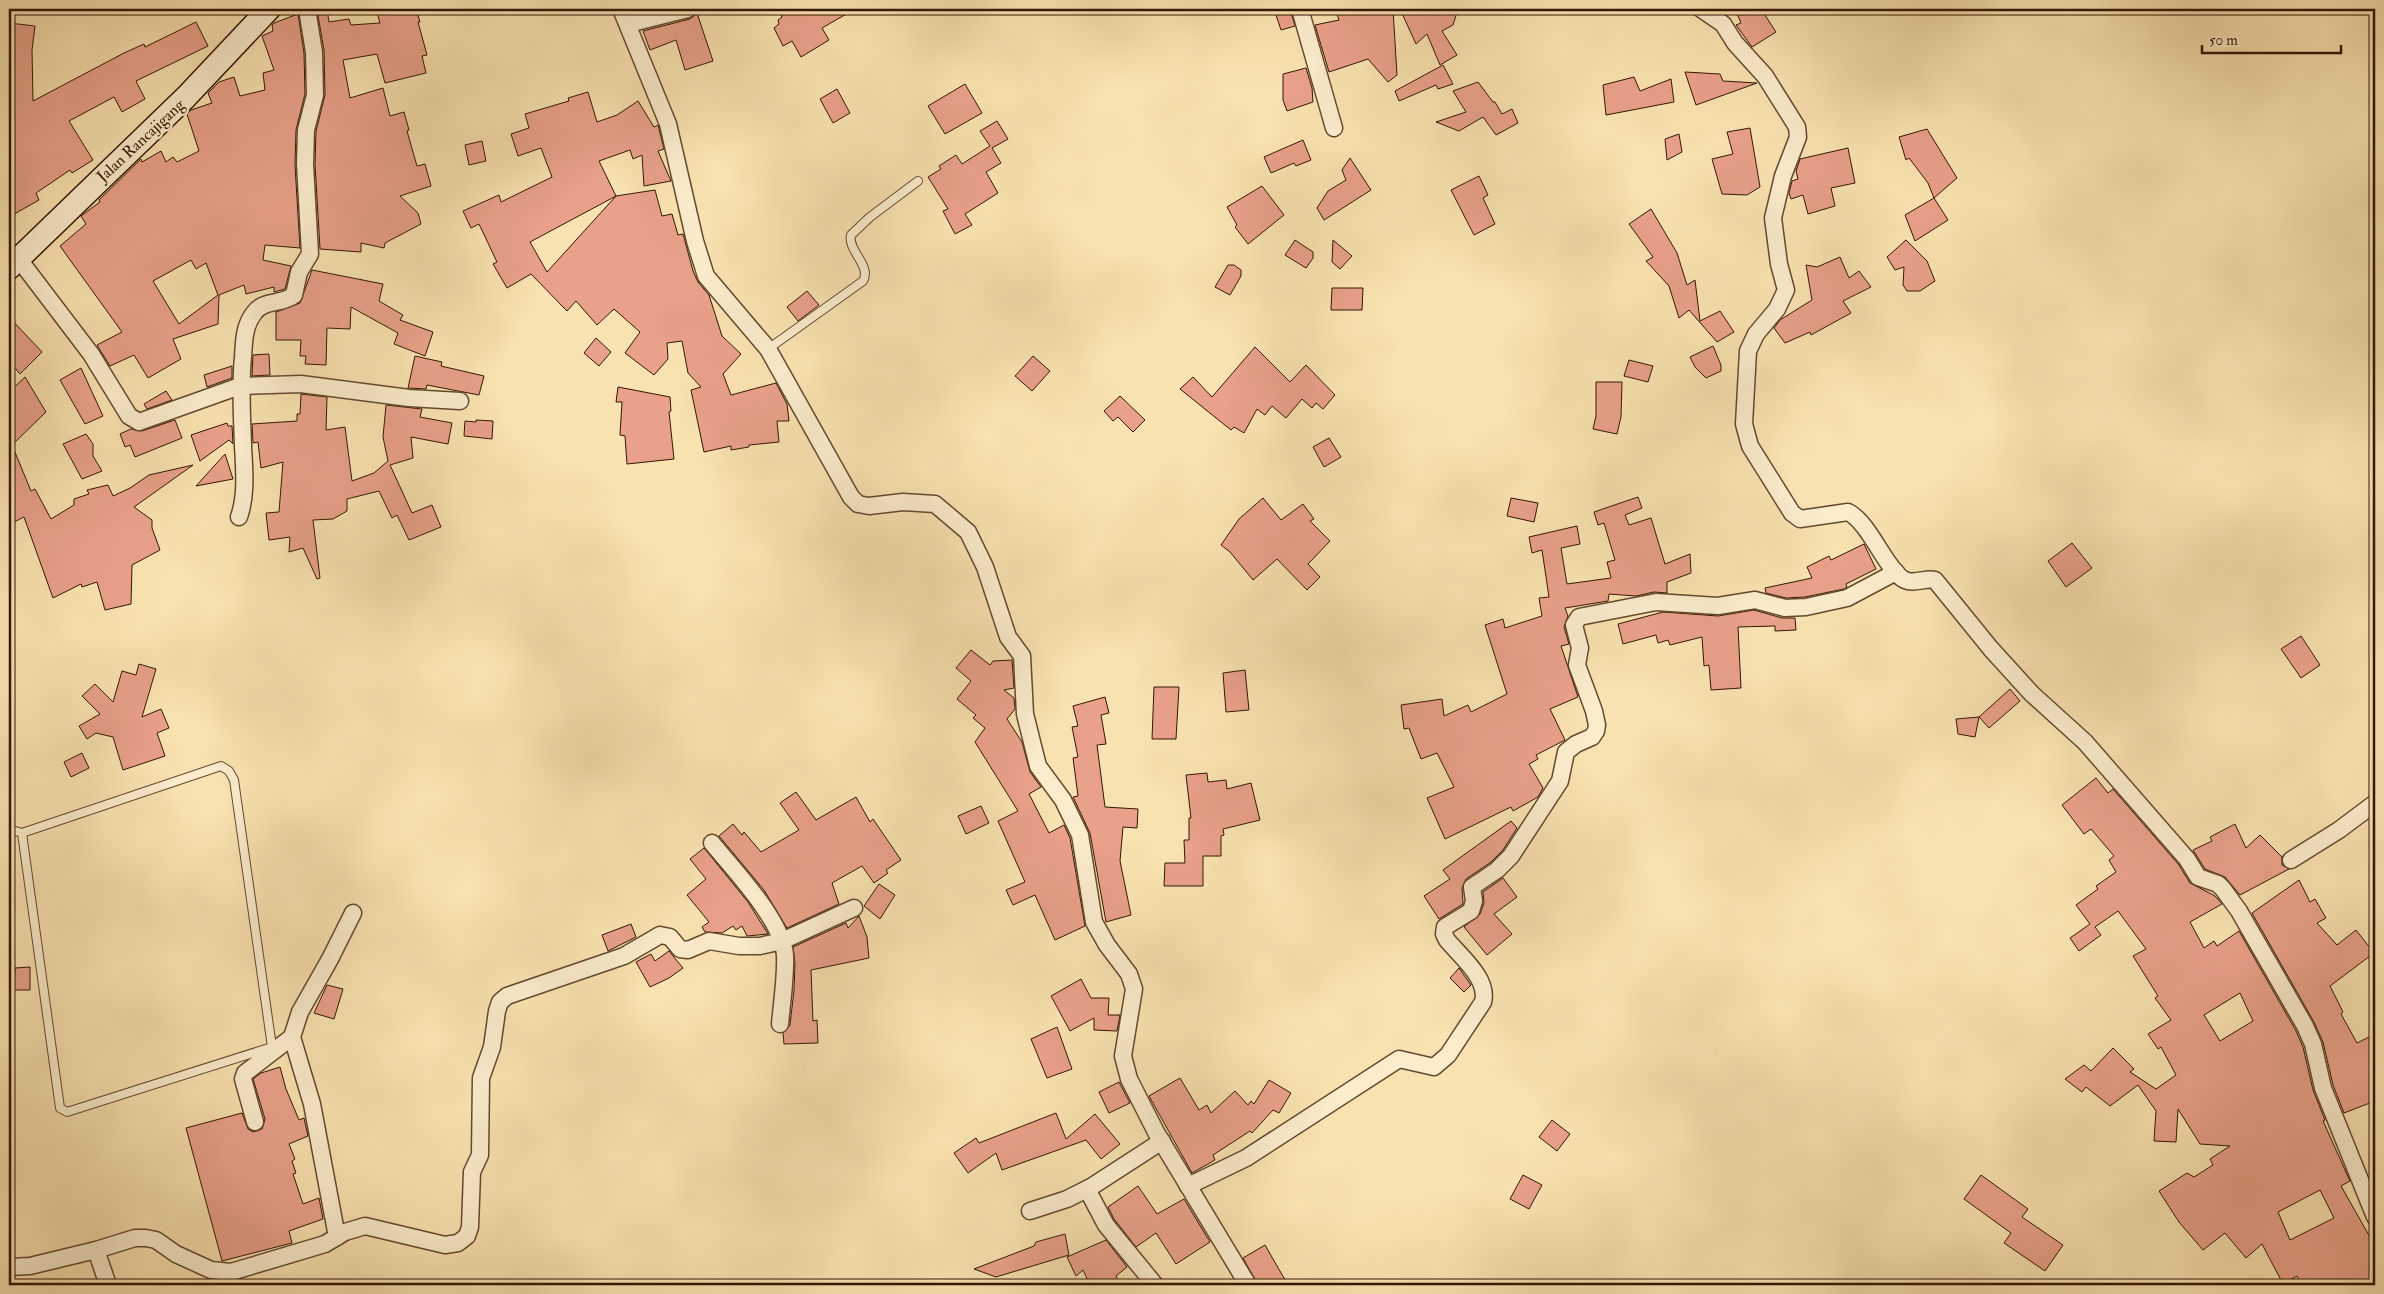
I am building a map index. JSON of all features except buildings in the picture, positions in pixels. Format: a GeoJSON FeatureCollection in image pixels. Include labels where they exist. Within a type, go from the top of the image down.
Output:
{"type":"FeatureCollection","features":[{"type":"Feature","properties":{"kind":"main road","name":"Jalan Rancajigang"},"geometry":{"type":"LineString","coordinates":[[13,263],[186,97],[269,9]]}},
{"type":"Feature","properties":{"kind":"street"},"geometry":{"type":"LineString","coordinates":[[239,517],[245,482],[240,386],[244,332],[254,313],[263,304],[284,300],[294,295],[299,272],[310,254],[305,164],[306,130],[315,94],[314,52],[307,9]]}},
{"type":"Feature","properties":{"kind":"street"},"geometry":{"type":"LineString","coordinates":[[621,9],[668,124],[695,241],[706,276],[768,349],[851,497],[858,504],[869,506],[903,502],[935,504],[968,532],[986,567],[1008,637],[1022,656],[1025,714],[1038,766],[1063,800],[1080,835],[1094,922],[1107,946],[1128,974],[1134,989],[1123,1056],[1129,1079],[1162,1141],[1248,1285]]}},
{"type":"Feature","properties":{"kind":"street"},"geometry":{"type":"LineString","coordinates":[[628,24],[688,9]]}},
{"type":"Feature","properties":{"kind":"street"},"geometry":{"type":"LineString","coordinates":[[1300,9],[1334,128]]}},
{"type":"Feature","properties":{"kind":"street"},"geometry":{"type":"LineString","coordinates":[[1701,9],[1723,24],[1735,43],[1765,76],[1797,127],[1798,137],[1783,176],[1772,218],[1779,264],[1786,290],[1777,309],[1756,334],[1748,351],[1744,424],[1747,439],[1792,512],[1800,519],[1848,512],[1853,514],[1872,536],[1896,572],[1908,581],[1927,578],[1935,580],[1990,649],[2032,694],[2085,742],[2187,859],[2198,877],[2218,884],[2223,889],[2239,911],[2313,1044],[2323,1088],[2375,1217]]}},
{"type":"Feature","properties":{"kind":"street"},"geometry":{"type":"LineString","coordinates":[[13,263],[91,354],[134,420],[144,421],[240,386],[301,384],[409,398],[460,401]]}},
{"type":"Feature","properties":{"kind":"street"},"geometry":{"type":"LineString","coordinates":[[1188,1186],[1246,1158],[1399,1059],[1434,1067],[1448,1055],[1483,1002],[1486,993],[1479,978],[1447,940],[1444,934],[1445,927],[1471,911],[1474,901],[1472,887],[1497,870],[1511,856],[1560,782],[1566,752],[1576,744],[1592,737],[1596,731],[1596,718],[1577,665],[1580,648],[1574,625],[1579,617],[1656,602],[1718,606],[1756,600],[1785,608],[1806,607],[1847,598],[1896,572]]}},
{"type":"Feature","properties":{"kind":"street"},"geometry":{"type":"LineString","coordinates":[[2291,860],[2340,830],[2375,803]]}},
{"type":"Feature","properties":{"kind":"street"},"geometry":{"type":"LineString","coordinates":[[712,844],[762,906],[782,941],[785,955],[780,1024]]}},
{"type":"Feature","properties":{"kind":"street"},"geometry":{"type":"LineString","coordinates":[[9,1267],[30,1266],[96,1250],[135,1238],[146,1238],[156,1240],[176,1254],[232,1279],[326,1244],[356,1227],[365,1226],[445,1245],[458,1243],[467,1236],[470,1227],[472,1172],[480,1156],[481,1078],[492,1048],[500,1002],[508,996],[624,956],[660,935],[670,937],[680,949],[688,950],[709,941],[739,946],[760,946],[782,941],[854,908]]}},
{"type":"Feature","properties":{"kind":"street"},"geometry":{"type":"LineString","coordinates":[[337,1238],[312,1104],[292,1037],[300,1012],[330,959],[353,912]]}},
{"type":"Feature","properties":{"kind":"street"},"geometry":{"type":"LineString","coordinates":[[255,1122],[243,1079],[244,1073],[292,1037]]}},
{"type":"Feature","properties":{"kind":"street"},"geometry":{"type":"LineString","coordinates":[[1030,1211],[1067,1199],[1087,1189],[1162,1141]]}},
{"type":"Feature","properties":{"kind":"street"},"geometry":{"type":"LineString","coordinates":[[1087,1189],[1106,1225],[1155,1285]]}},
{"type":"Feature","properties":{"kind":"street"},"geometry":{"type":"LineString","coordinates":[[96,1250],[108,1285]]}},
{"type":"Feature","properties":{"kind":"lane"},"geometry":{"type":"LineString","coordinates":[[768,349],[863,281],[865,272],[850,242],[851,235],[870,217],[918,182]]}},
{"type":"Feature","properties":{"kind":"lane"},"geometry":{"type":"LineString","coordinates":[[9,829],[22,833],[221,766],[229,771],[234,780],[272,1047],[67,1112],[63,1111],[60,1108],[22,833]]}}]}
